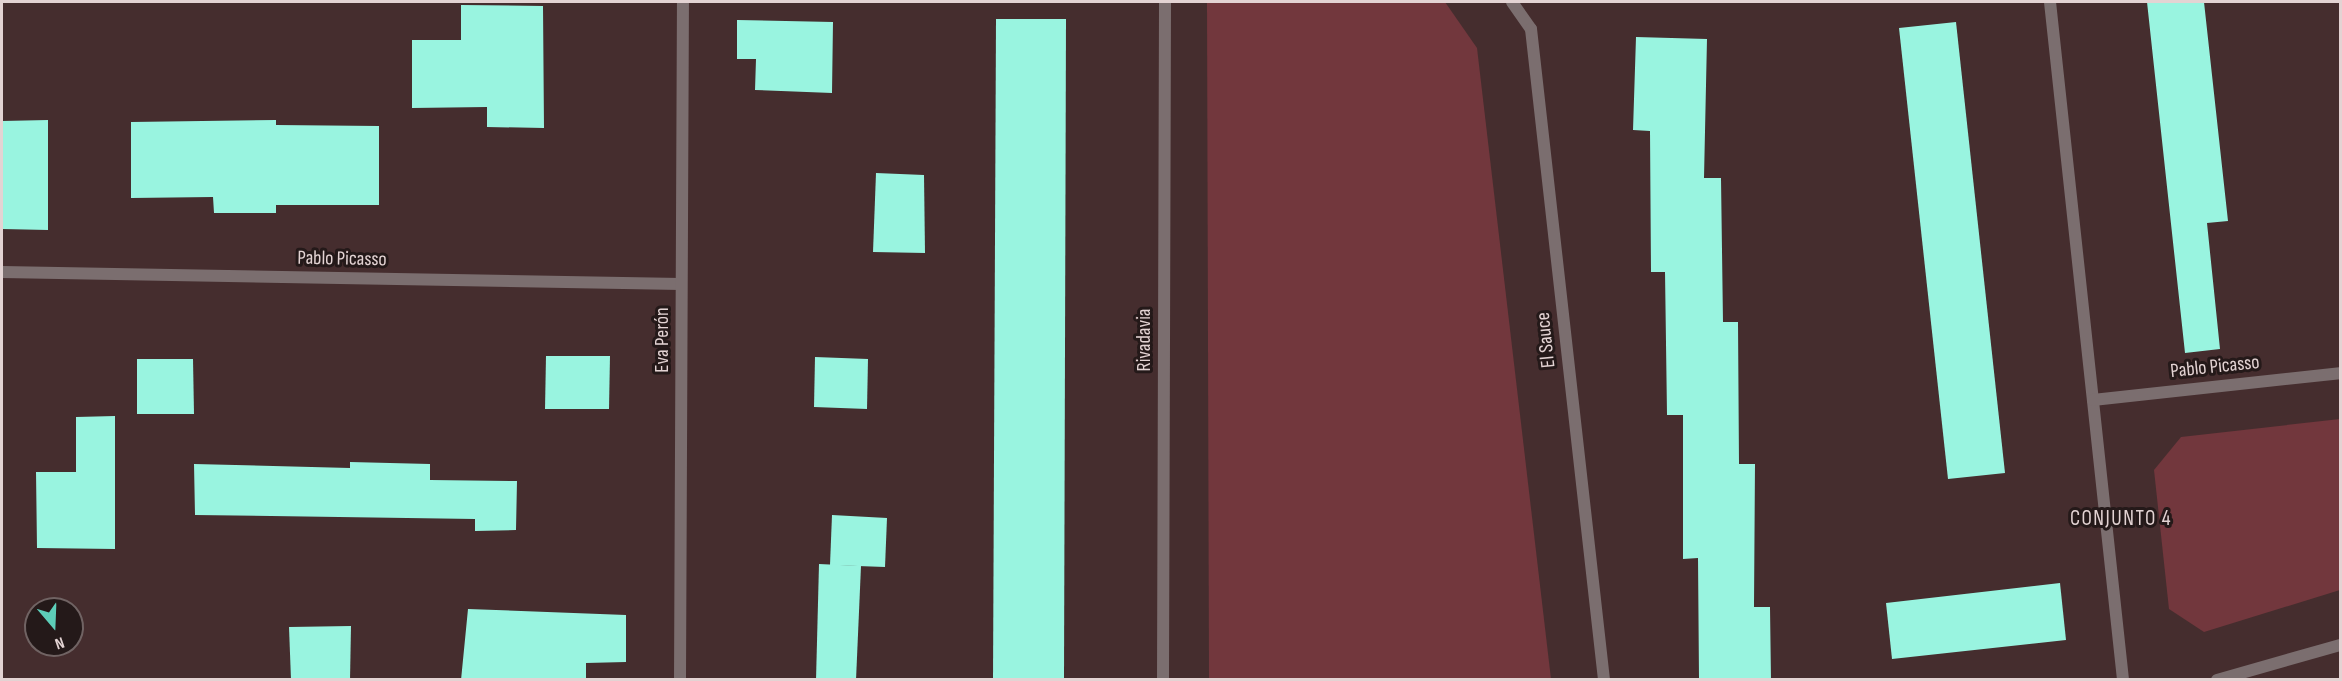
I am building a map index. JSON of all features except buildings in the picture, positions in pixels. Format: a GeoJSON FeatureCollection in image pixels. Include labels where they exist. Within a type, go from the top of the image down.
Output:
{"type":"FeatureCollection","features":[{"type":"Feature","properties":{"kind":"street","name":"Eva Perón"},"geometry":{"type":"LineString","coordinates":[[680,680],[683,2]]}},
{"type":"Feature","properties":{"kind":"street","name":"Rivadavia"},"geometry":{"type":"LineString","coordinates":[[1162,680],[1165,2]]}},
{"type":"Feature","properties":{"kind":"street","name":"El Sauce"},"geometry":{"type":"LineString","coordinates":[[1512,2],[1531,29],[1604,680]]}},
{"type":"Feature","properties":{"kind":"street"},"geometry":{"type":"LineString","coordinates":[[2050,2],[2123,680]]}},
{"type":"Feature","properties":{"kind":"street","name":"Pablo Picasso"},"geometry":{"type":"LineString","coordinates":[[2,272],[681,284]]}},
{"type":"Feature","properties":{"kind":"street","name":"Pablo Picasso"},"geometry":{"type":"LineString","coordinates":[[2093,400],[2340,373]]}},
{"type":"Feature","properties":{"kind":"street"},"geometry":{"type":"LineString","coordinates":[[2217,680],[2340,645]]}},
{"type":"Feature","properties":{"kind":"shaded area"},"geometry":{"type":"Polygon","coordinates":[[[1207,2],[1445,2],[1477,48],[1551,679],[1209,679],[1207,2]]]}},
{"type":"Feature","properties":{"kind":"shaded area"},"geometry":{"type":"Polygon","coordinates":[[[2340,419],[2340,590],[2204,632],[2169,609],[2154,470],[2181,437],[2340,419]]]}},
{"type":"Feature","properties":{"kind":"district","name":"CONJUNTO 4"},"geometry":{"type":"Point","coordinates":[2121,519]}}]}
